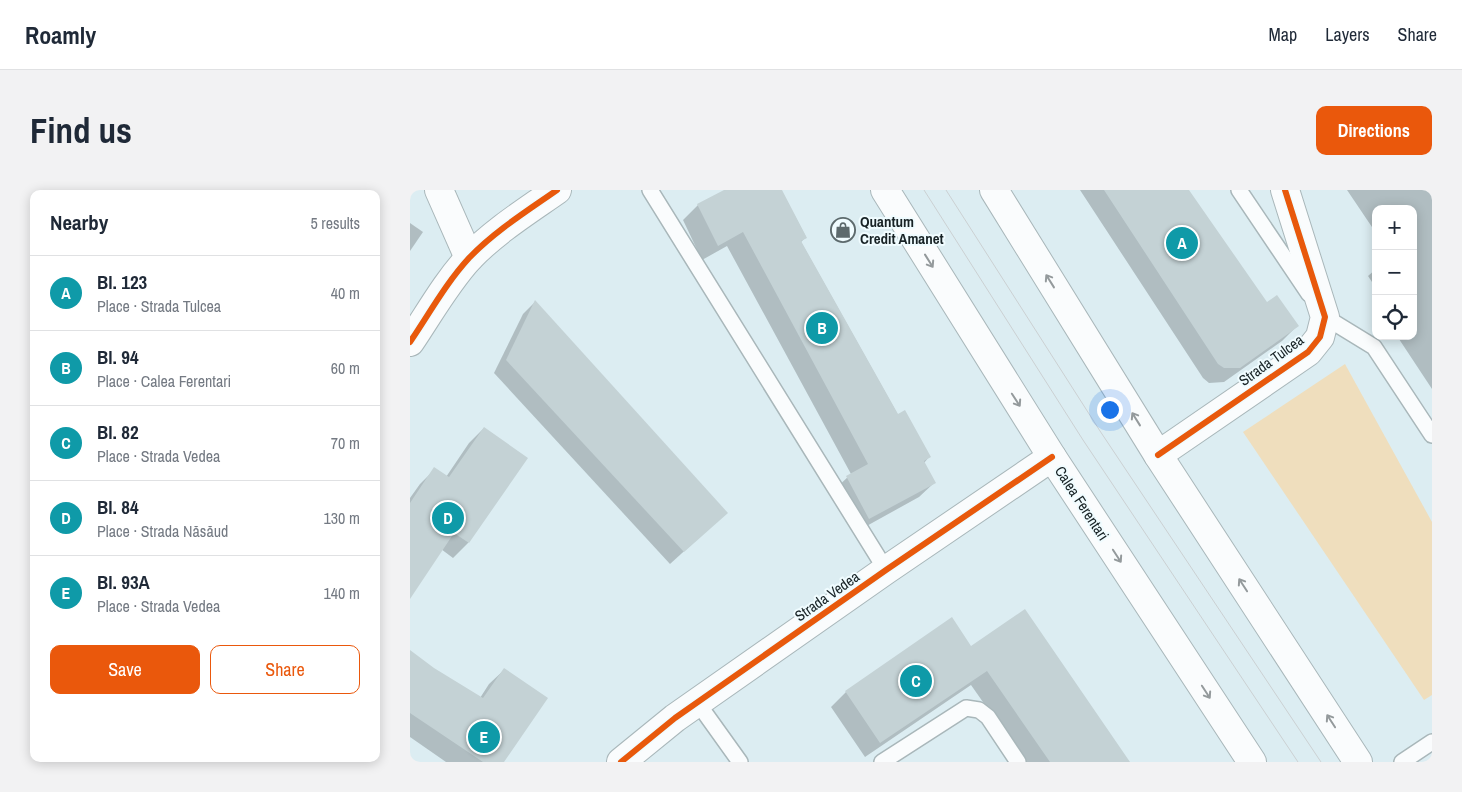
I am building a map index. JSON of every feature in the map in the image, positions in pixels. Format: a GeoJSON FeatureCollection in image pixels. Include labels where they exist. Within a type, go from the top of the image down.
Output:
{"type":"FeatureCollection","features":[{"type":"Feature","properties":{"kind":"main road"},"geometry":{"type":"LineString","coordinates":[[439,190],[470,258]]}},
{"type":"Feature","properties":{"kind":"main road"},"geometry":{"type":"LineString","coordinates":[[410,342],[443,292],[470,258],[497,233],[557,190]]}},
{"type":"Feature","properties":{"kind":"main road","name":"Calea Ferentari"},"geometry":{"type":"LineString","coordinates":[[885,190],[1052,457],[1252,762]]}},
{"type":"Feature","properties":{"kind":"main road"},"geometry":{"type":"LineString","coordinates":[[994,190],[1158,455],[1358,762]]}},
{"type":"Feature","properties":{"kind":"main road"},"geometry":{"type":"LineString","coordinates":[[1285,190],[1325,318]]}},
{"type":"Feature","properties":{"kind":"main road","name":"Strada Tulcea"},"geometry":{"type":"LineString","coordinates":[[1158,455],[1308,352],[1320,336],[1325,318]]}},
{"type":"Feature","properties":{"kind":"main road","name":"Strada Vedea"},"geometry":{"type":"LineString","coordinates":[[622,762],[697,702],[1052,457]]}},
{"type":"Feature","properties":{"kind":"lane"},"geometry":{"type":"LineString","coordinates":[[650,190],[886,570]]}},
{"type":"Feature","properties":{"kind":"lane"},"geometry":{"type":"LineString","coordinates":[[1239,190],[1325,318],[1374,347],[1432,435]]}},
{"type":"Feature","properties":{"kind":"lane"},"geometry":{"type":"LineString","coordinates":[[697,702],[740,762]]}},
{"type":"Feature","properties":{"kind":"lane"},"geometry":{"type":"LineString","coordinates":[[882,762],[966,708],[979,710],[988,717],[1018,762]]}},
{"type":"Feature","properties":{"kind":"lane"},"geometry":{"type":"LineString","coordinates":[[1402,762],[1432,742]]}},
{"type":"Feature","properties":{"kind":"shaded area"},"geometry":{"type":"Polygon","coordinates":[[[1345,364],[1432,522],[1432,695],[1424,700],[1243,432],[1345,364]]]}},
{"type":"Feature","properties":{"kind":"building"},"geometry":{"type":"Polygon","coordinates":[[[724,190],[782,190],[807,238],[801,241],[898,414],[905,410],[931,457],[924,461],[936,483],[869,519],[846,476],[868,464],[743,232],[718,246],[697,204],[724,190]]]}},
{"type":"Feature","properties":{"kind":"building"},"geometry":{"type":"Polygon","coordinates":[[[1104,190],[1189,190],[1267,302],[1277,295],[1299,326],[1240,368],[1224,368],[1218,364],[1104,190]]]}},
{"type":"Feature","properties":{"kind":"building"},"geometry":{"type":"Polygon","coordinates":[[[535,300],[728,513],[684,552],[506,360],[535,300]]]}},
{"type":"Feature","properties":{"kind":"building"},"geometry":{"type":"Polygon","coordinates":[[[484,427],[528,458],[469,543],[454,533],[410,599],[410,503],[434,467],[449,477],[484,427]]]}},
{"type":"Feature","properties":{"kind":"building"},"geometry":{"type":"Polygon","coordinates":[[[1025,609],[1130,762],[1050,762],[987,671],[880,743],[845,691],[952,617],[971,646],[1025,609]]]}},
{"type":"Feature","properties":{"kind":"building"},"geometry":{"type":"Polygon","coordinates":[[[410,650],[434,668],[483,698],[504,668],[548,698],[504,762],[483,762],[410,713],[410,650]]]}},
{"type":"Feature","properties":{"kind":"tram line"},"geometry":{"type":"LineString","coordinates":[[924,190],[1083,440],[1298,762]]}},
{"type":"Feature","properties":{"kind":"tram line"},"geometry":{"type":"LineString","coordinates":[[946,190],[1100,431],[1321,762]]}},
{"type":"Feature","properties":{"kind":"cycle path"},"geometry":{"type":"LineString","coordinates":[[410,342],[445,288],[469,258],[500,230],[557,190]]}},
{"type":"Feature","properties":{"kind":"cycle path"},"geometry":{"type":"LineString","coordinates":[[1158,455],[1308,352],[1320,337],[1325,317],[1285,190]]}},
{"type":"Feature","properties":{"kind":"cycle path"},"geometry":{"type":"LineString","coordinates":[[621,762],[675,718],[886,570],[1052,457]]}},
{"type":"Feature","properties":{"kind":"place","name":"Quantum Credit Amanet"},"geometry":{"type":"Point","coordinates":[843,230]}},
{"type":"Feature","properties":{"kind":"place","name":"Bl. 123"},"geometry":{"type":"Point","coordinates":[1182,243]}},
{"type":"Feature","properties":{"kind":"place","name":"Bl. 94"},"geometry":{"type":"Point","coordinates":[822,328]}},
{"type":"Feature","properties":{"kind":"place","name":"Bl. 84"},"geometry":{"type":"Point","coordinates":[448,518]}},
{"type":"Feature","properties":{"kind":"place","name":"Bl. 82"},"geometry":{"type":"Point","coordinates":[916,681]}},
{"type":"Feature","properties":{"kind":"place","name":"Bl. 93A"},"geometry":{"type":"Point","coordinates":[484,737]}}]}
